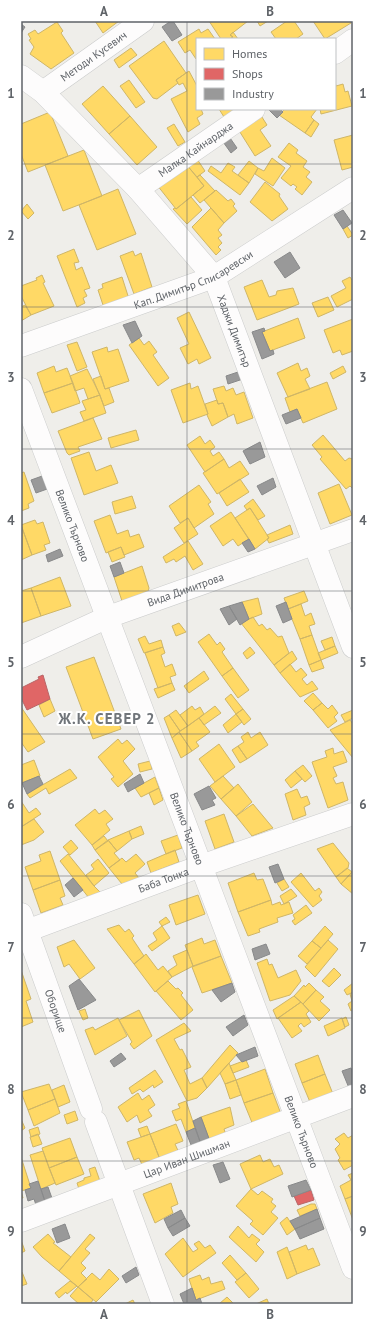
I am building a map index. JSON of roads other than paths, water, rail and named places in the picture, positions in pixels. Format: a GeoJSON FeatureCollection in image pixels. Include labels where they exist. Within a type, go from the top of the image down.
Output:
{"type":"FeatureCollection","features":[{"type":"Feature","properties":{"kind":"street","name":"Методи Кусевич"},"geometry":{"type":"LineString","coordinates":[[43,92],[143,21]]}},
{"type":"Feature","properties":{"kind":"street"},"geometry":{"type":"LineString","coordinates":[[336,51],[353,40]]}},
{"type":"Feature","properties":{"kind":"street","name":"Хаджи Димитър"},"geometry":{"type":"LineString","coordinates":[[21,76],[43,92],[138,189],[214,277],[353,647]]}},
{"type":"Feature","properties":{"kind":"street","name":"Малка Кайнарджа"},"geometry":{"type":"LineString","coordinates":[[138,189],[253,110]]}},
{"type":"Feature","properties":{"kind":"street","name":"Кап. Димитър Списаревски"},"geometry":{"type":"LineString","coordinates":[[21,346],[214,277],[353,188]]}},
{"type":"Feature","properties":{"kind":"street","name":"Велико Търново"},"geometry":{"type":"LineString","coordinates":[[21,389],[298,1118],[353,1268]]}},
{"type":"Feature","properties":{"kind":"street","name":"Вида Димитрова"},"geometry":{"type":"LineString","coordinates":[[21,657],[108,617],[353,530]]}},
{"type":"Feature","properties":{"kind":"street","name":"Баба Тонка"},"geometry":{"type":"LineString","coordinates":[[23,926],[353,814]]}},
{"type":"Feature","properties":{"kind":"street","name":"Оборище"},"geometry":{"type":"LineString","coordinates":[[23,926],[163,1304]]}},
{"type":"Feature","properties":{"kind":"street","name":"Цар Иван Шишман"},"geometry":{"type":"LineString","coordinates":[[21,1221],[119,1186],[353,1096]]}},
{"type":"Feature","properties":{"kind":"district","name":"Ж.К. СЕВЕР 2"},"geometry":{"type":"Point","coordinates":[107,718]}}]}
